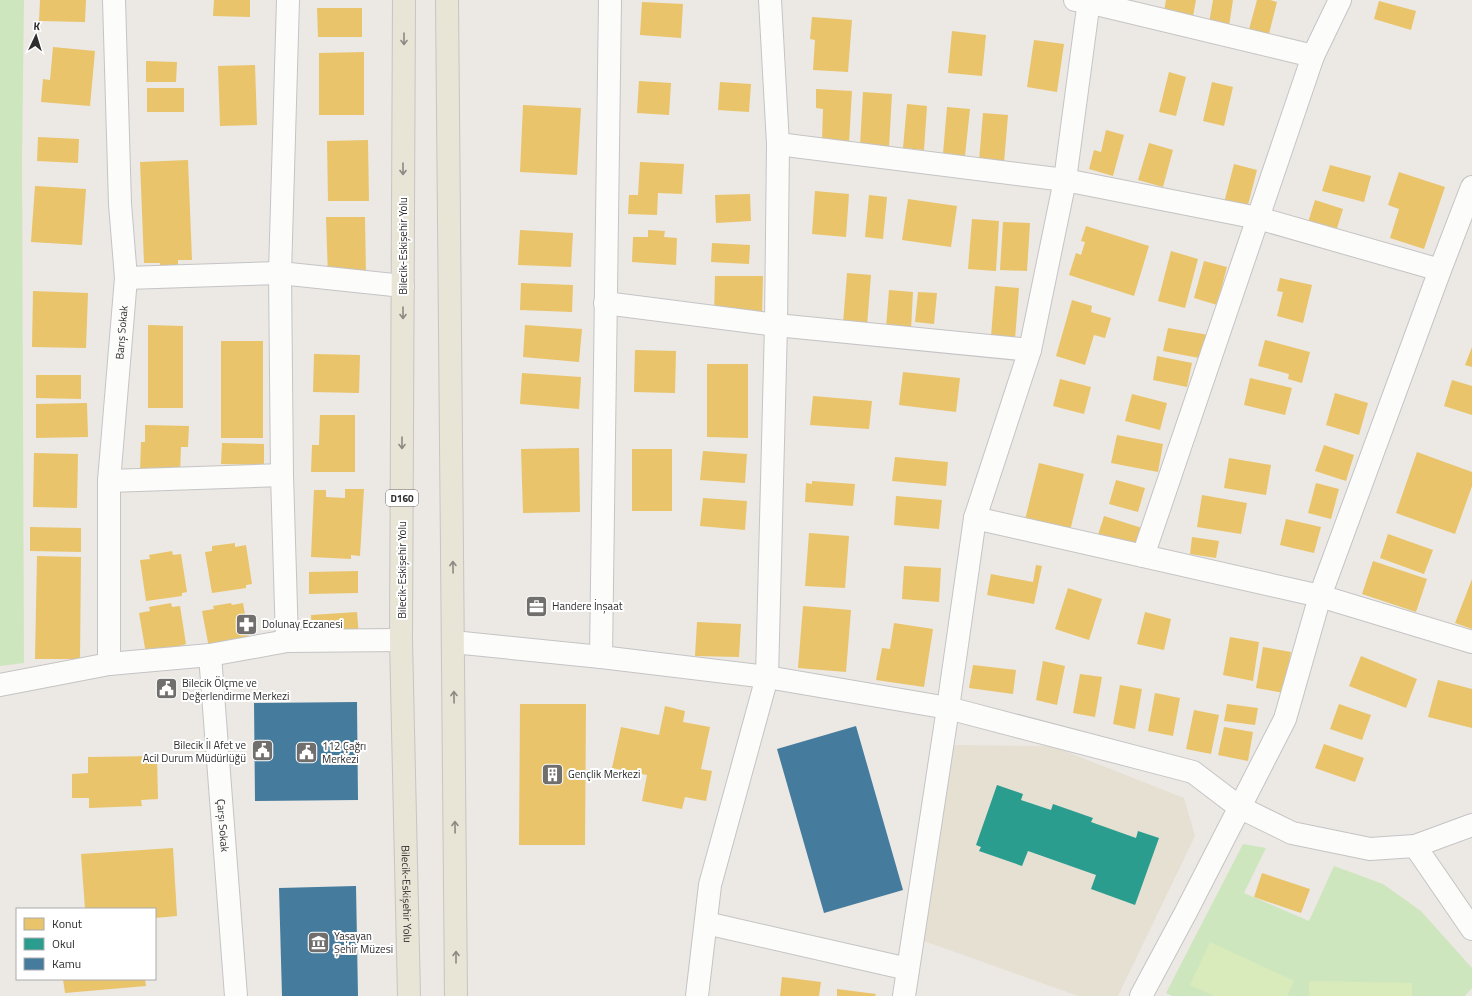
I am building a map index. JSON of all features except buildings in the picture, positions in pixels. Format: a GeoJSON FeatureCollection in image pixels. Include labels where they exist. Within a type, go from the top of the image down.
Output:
{"type":"FeatureCollection","features":[{"type":"Feature","properties":{"kind":"main road","name":"Bilecik-Eskişehir Yolu"},"geometry":{"type":"LineString","coordinates":[[404,0],[401,640],[409,996]]}},
{"type":"Feature","properties":{"kind":"main road"},"geometry":{"type":"LineString","coordinates":[[447,0],[456,996]]}},
{"type":"Feature","properties":{"kind":"street","name":"Barış Sokak"},"geometry":{"type":"LineString","coordinates":[[110,664],[109,481],[126,278],[120,204],[114,0]]}},
{"type":"Feature","properties":{"kind":"street"},"geometry":{"type":"LineString","coordinates":[[287,642],[282,475],[280,273],[288,0]]}},
{"type":"Feature","properties":{"kind":"street"},"geometry":{"type":"LineString","coordinates":[[601,657],[610,0]]}},
{"type":"Feature","properties":{"kind":"street"},"geometry":{"type":"LineString","coordinates":[[697,996],[710,885],[767,677],[776,325],[778,144],[770,0]]}},
{"type":"Feature","properties":{"kind":"street"},"geometry":{"type":"LineString","coordinates":[[1143,556],[1313,56],[1340,0]]}},
{"type":"Feature","properties":{"kind":"street"},"geometry":{"type":"LineString","coordinates":[[904,996],[948,708],[975,518],[1030,350],[1065,180],[1084,1],[1313,56]]}},
{"type":"Feature","properties":{"kind":"street"},"geometry":{"type":"LineString","coordinates":[[778,144],[1065,180],[1258,218],[1440,270]]}},
{"type":"Feature","properties":{"kind":"street"},"geometry":{"type":"LineString","coordinates":[[1141,996],[1285,719],[1320,596],[1472,187]]}},
{"type":"Feature","properties":{"kind":"street"},"geometry":{"type":"LineString","coordinates":[[126,278],[280,273],[403,286]]}},
{"type":"Feature","properties":{"kind":"street"},"geometry":{"type":"LineString","coordinates":[[605,303],[776,325],[1030,350]]}},
{"type":"Feature","properties":{"kind":"street"},"geometry":{"type":"LineString","coordinates":[[109,481],[282,475]]}},
{"type":"Feature","properties":{"kind":"street"},"geometry":{"type":"LineString","coordinates":[[975,518],[1320,596],[1472,642]]}},
{"type":"Feature","properties":{"kind":"street"},"geometry":{"type":"LineString","coordinates":[[0,685],[110,664],[210,655],[287,642],[401,640]]}},
{"type":"Feature","properties":{"kind":"street"},"geometry":{"type":"LineString","coordinates":[[453,642],[601,657],[767,677],[948,708],[1192,772],[1239,807],[1292,833],[1370,849],[1415,846],[1472,825]]}},
{"type":"Feature","properties":{"kind":"street","name":"Çarşı Sokak"},"geometry":{"type":"LineString","coordinates":[[210,655],[236,996]]}},
{"type":"Feature","properties":{"kind":"street"},"geometry":{"type":"LineString","coordinates":[[1415,846],[1472,929]]}},
{"type":"Feature","properties":{"kind":"street"},"geometry":{"type":"LineString","coordinates":[[706,923],[908,969]]}},
{"type":"Feature","properties":{"kind":"shaded area"},"geometry":{"type":"Polygon","coordinates":[[[954,745],[1052,746],[1184,798],[1195,836],[1118,996],[1078,996],[924,941],[954,745]]]}},
{"type":"Feature","properties":{"kind":"green space"},"geometry":{"type":"Polygon","coordinates":[[[0,0],[24,0],[22,158],[24,663],[0,666],[0,0]]]}},
{"type":"Feature","properties":{"kind":"green space"},"geometry":{"type":"Polygon","coordinates":[[[1243,844],[1266,848],[1244,893],[1309,921],[1334,866],[1383,884],[1421,911],[1472,968],[1472,988],[1465,996],[1172,996],[1166,993],[1243,844]]]}},
{"type":"Feature","properties":{"kind":"green space"},"geometry":{"type":"Polygon","coordinates":[[[1210,942],[1294,981],[1287,996],[1214,996],[1190,985],[1210,942]]]}},
{"type":"Feature","properties":{"kind":"green space"},"geometry":{"type":"Polygon","coordinates":[[[1309,981],[1412,983],[1412,996],[1309,996],[1309,981]]]}},
{"type":"Feature","properties":{"kind":"place","name":"Handere İnşaat"},"geometry":{"type":"Point","coordinates":[537,606]}},
{"type":"Feature","properties":{"kind":"place","name":"Dolunay Eczanesi"},"geometry":{"type":"Point","coordinates":[247,624]}},
{"type":"Feature","properties":{"kind":"place","name":"Bilecik Ölçme ve Değerlendirme Merkezi"},"geometry":{"type":"Point","coordinates":[167,689]}},
{"type":"Feature","properties":{"kind":"place","name":"Bilecik İl Afet ve Acil Durum Müdürlüğü"},"geometry":{"type":"Point","coordinates":[262,751]}},
{"type":"Feature","properties":{"kind":"place","name":"112 Çağrı Merkezi"},"geometry":{"type":"Point","coordinates":[306,752]}},
{"type":"Feature","properties":{"kind":"place","name":"Gençlik Merkezi"},"geometry":{"type":"Point","coordinates":[553,774]}},
{"type":"Feature","properties":{"kind":"place","name":"Yaşayan Şehir Müzesi"},"geometry":{"type":"Point","coordinates":[319,942]}}]}
